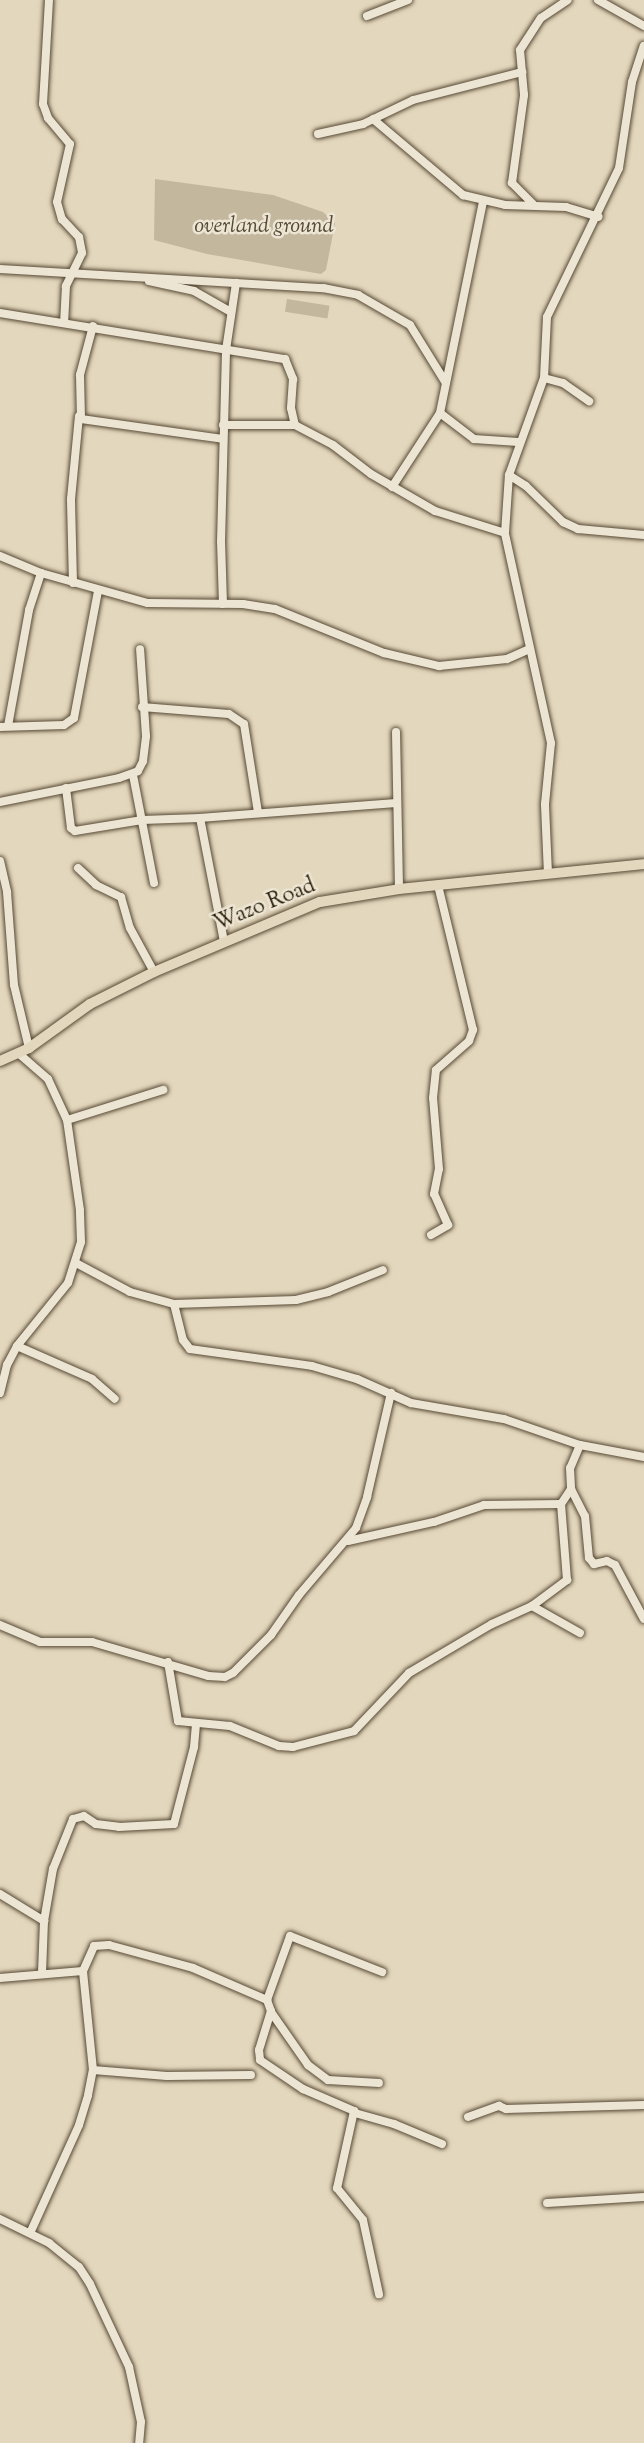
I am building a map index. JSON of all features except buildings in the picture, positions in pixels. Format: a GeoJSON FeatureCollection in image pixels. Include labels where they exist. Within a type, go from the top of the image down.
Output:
{"type":"FeatureCollection","features":[{"type":"Feature","properties":{"kind":"main road","name":"Wazo Road"},"geometry":{"type":"LineString","coordinates":[[0,1061],[29,1048],[90,1004],[154,972],[320,902],[399,889],[644,864]]}},
{"type":"Feature","properties":{"kind":"street"},"geometry":{"type":"LineString","coordinates":[[50,0],[43,104],[70,149],[57,202],[62,219],[79,237],[82,253],[70,272],[64,321]]}},
{"type":"Feature","properties":{"kind":"street"},"geometry":{"type":"LineString","coordinates":[[367,16],[408,0]]}},
{"type":"Feature","properties":{"kind":"street"},"geometry":{"type":"LineString","coordinates":[[533,204],[512,183],[524,95],[519,61],[525,38],[551,9],[568,0]]}},
{"type":"Feature","properties":{"kind":"street"},"geometry":{"type":"LineString","coordinates":[[598,0],[644,26]]}},
{"type":"Feature","properties":{"kind":"street"},"geometry":{"type":"LineString","coordinates":[[548,874],[545,804],[551,743],[505,533],[509,475],[518,442],[544,378],[547,317],[598,218],[619,168],[632,82],[644,46]]}},
{"type":"Feature","properties":{"kind":"street"},"geometry":{"type":"LineString","coordinates":[[318,134],[373,119],[413,100],[466,90],[522,72]]}},
{"type":"Feature","properties":{"kind":"street"},"geometry":{"type":"LineString","coordinates":[[373,119],[442,181],[463,195],[483,202],[566,207],[598,218]]}},
{"type":"Feature","properties":{"kind":"street"},"geometry":{"type":"LineString","coordinates":[[392,487],[440,413],[483,202]]}},
{"type":"Feature","properties":{"kind":"street"},"geometry":{"type":"LineString","coordinates":[[0,269],[323,288],[358,295],[410,325],[446,383]]}},
{"type":"Feature","properties":{"kind":"street"},"geometry":{"type":"LineString","coordinates":[[128,276],[194,291],[229,311]]}},
{"type":"Feature","properties":{"kind":"street"},"geometry":{"type":"LineString","coordinates":[[223,604],[223,439],[226,350],[229,311],[236,283]]}},
{"type":"Feature","properties":{"kind":"street"},"geometry":{"type":"LineString","coordinates":[[0,313],[64,321],[285,359],[293,380],[291,408],[295,425]]}},
{"type":"Feature","properties":{"kind":"street"},"geometry":{"type":"LineString","coordinates":[[73,583],[71,499],[83,359],[93,326]]}},
{"type":"Feature","properties":{"kind":"street"},"geometry":{"type":"LineString","coordinates":[[544,378],[563,383],[589,401]]}},
{"type":"Feature","properties":{"kind":"street"},"geometry":{"type":"LineString","coordinates":[[440,413],[474,439],[518,442]]}},
{"type":"Feature","properties":{"kind":"street"},"geometry":{"type":"LineString","coordinates":[[79,416],[223,439]]}},
{"type":"Feature","properties":{"kind":"street"},"geometry":{"type":"LineString","coordinates":[[224,425],[295,425],[333,445],[392,487],[435,511],[505,533]]}},
{"type":"Feature","properties":{"kind":"street"},"geometry":{"type":"LineString","coordinates":[[509,475],[526,486],[563,522],[578,529],[644,535]]}},
{"type":"Feature","properties":{"kind":"street"},"geometry":{"type":"LineString","coordinates":[[0,556],[41,573],[98,591],[148,603],[223,604],[275,609],[384,652],[439,666],[507,659],[529,649]]}},
{"type":"Feature","properties":{"kind":"street"},"geometry":{"type":"LineString","coordinates":[[41,573],[29,610],[4,727],[64,725],[74,718],[98,591]]}},
{"type":"Feature","properties":{"kind":"street"},"geometry":{"type":"LineString","coordinates":[[0,802],[133,774],[141,767],[145,751],[140,649]]}},
{"type":"Feature","properties":{"kind":"street"},"geometry":{"type":"LineString","coordinates":[[142,707],[229,714],[244,724],[258,812]]}},
{"type":"Feature","properties":{"kind":"street"},"geometry":{"type":"LineString","coordinates":[[396,732],[395,803],[399,889]]}},
{"type":"Feature","properties":{"kind":"street"},"geometry":{"type":"LineString","coordinates":[[133,774],[154,883]]}},
{"type":"Feature","properties":{"kind":"street"},"geometry":{"type":"LineString","coordinates":[[66,788],[73,831],[142,820],[200,818],[395,803]]}},
{"type":"Feature","properties":{"kind":"street"},"geometry":{"type":"LineString","coordinates":[[200,818],[224,942]]}},
{"type":"Feature","properties":{"kind":"street"},"geometry":{"type":"LineString","coordinates":[[0,861],[14,985],[29,1048]]}},
{"type":"Feature","properties":{"kind":"street"},"geometry":{"type":"LineString","coordinates":[[78,868],[96,885],[121,897],[130,928],[154,972]]}},
{"type":"Feature","properties":{"kind":"street"},"geometry":{"type":"LineString","coordinates":[[431,1236],[448,1226],[434,1194],[439,1168],[433,1098],[436,1070],[469,1041],[473,1030],[438,885]]}},
{"type":"Feature","properties":{"kind":"street"},"geometry":{"type":"LineString","coordinates":[[0,1393],[6,1365],[17,1346],[68,1283],[81,1242],[80,1210],[67,1120],[48,1079],[19,1054]]}},
{"type":"Feature","properties":{"kind":"street"},"geometry":{"type":"LineString","coordinates":[[67,1120],[163,1090]]}},
{"type":"Feature","properties":{"kind":"street"},"geometry":{"type":"LineString","coordinates":[[76,1263],[130,1292],[174,1304],[296,1300],[328,1292],[383,1270]]}},
{"type":"Feature","properties":{"kind":"street"},"geometry":{"type":"LineString","coordinates":[[174,1304],[183,1340],[190,1349],[312,1366],[411,1403],[504,1419],[580,1445],[644,1457]]}},
{"type":"Feature","properties":{"kind":"street"},"geometry":{"type":"LineString","coordinates":[[17,1346],[92,1379],[115,1399]]}},
{"type":"Feature","properties":{"kind":"street"},"geometry":{"type":"LineString","coordinates":[[0,1625],[40,1642],[92,1642],[216,1677],[233,1673],[271,1635],[305,1587],[348,1541],[367,1497],[391,1394]]}},
{"type":"Feature","properties":{"kind":"street"},"geometry":{"type":"LineString","coordinates":[[580,1445],[570,1468],[572,1488],[582,1504],[590,1561],[615,1565],[644,1619]]}},
{"type":"Feature","properties":{"kind":"street"},"geometry":{"type":"LineString","coordinates":[[168,1662],[174,1717],[178,1721],[230,1726],[279,1746],[293,1747],[354,1731],[409,1673],[492,1624],[532,1606],[569,1576],[561,1504],[572,1488]]}},
{"type":"Feature","properties":{"kind":"street"},"geometry":{"type":"LineString","coordinates":[[348,1541],[434,1522],[484,1505],[561,1504]]}},
{"type":"Feature","properties":{"kind":"street"},"geometry":{"type":"LineString","coordinates":[[532,1606],[580,1633]]}},
{"type":"Feature","properties":{"kind":"street"},"geometry":{"type":"LineString","coordinates":[[42,1973],[44,1921],[53,1869],[74,1819],[84,1816],[96,1824],[119,1827],[174,1824],[194,1747],[196,1724]]}},
{"type":"Feature","properties":{"kind":"street"},"geometry":{"type":"LineString","coordinates":[[0,1894],[44,1921]]}},
{"type":"Feature","properties":{"kind":"street"},"geometry":{"type":"LineString","coordinates":[[379,2083],[327,2079],[308,2065],[271,2012],[267,2000],[290,1936],[382,1972]]}},
{"type":"Feature","properties":{"kind":"street"},"geometry":{"type":"LineString","coordinates":[[31,2231],[79,2125],[93,2070],[83,1971],[94,1946],[110,1945],[193,1968],[267,2000]]}},
{"type":"Feature","properties":{"kind":"street"},"geometry":{"type":"LineString","coordinates":[[0,1978],[83,1971]]}},
{"type":"Feature","properties":{"kind":"street"},"geometry":{"type":"LineString","coordinates":[[271,2012],[259,2050],[260,2060],[303,2089],[355,2113],[394,2124],[442,2144]]}},
{"type":"Feature","properties":{"kind":"street"},"geometry":{"type":"LineString","coordinates":[[93,2070],[167,2076],[251,2075]]}},
{"type":"Feature","properties":{"kind":"street"},"geometry":{"type":"LineString","coordinates":[[468,2117],[499,2106],[506,2109],[644,2105]]}},
{"type":"Feature","properties":{"kind":"street"},"geometry":{"type":"LineString","coordinates":[[355,2113],[337,2188],[363,2220],[379,2294]]}},
{"type":"Feature","properties":{"kind":"street"},"geometry":{"type":"LineString","coordinates":[[547,2203],[644,2197]]}},
{"type":"Feature","properties":{"kind":"street"},"geometry":{"type":"LineString","coordinates":[[0,2219],[31,2231],[69,2259],[90,2284],[129,2367],[141,2422],[139,2443]]}},
{"type":"Feature","properties":{"kind":"green space","name":"overland ground"},"geometry":{"type":"Polygon","coordinates":[[[155,179],[273,195],[323,212],[335,223],[326,270],[321,274],[207,254],[154,240],[155,179]]]}},
{"type":"Feature","properties":{"kind":"green space"},"geometry":{"type":"Polygon","coordinates":[[[287,299],[329,306],[327,319],[285,312],[287,299]]]}}]}
